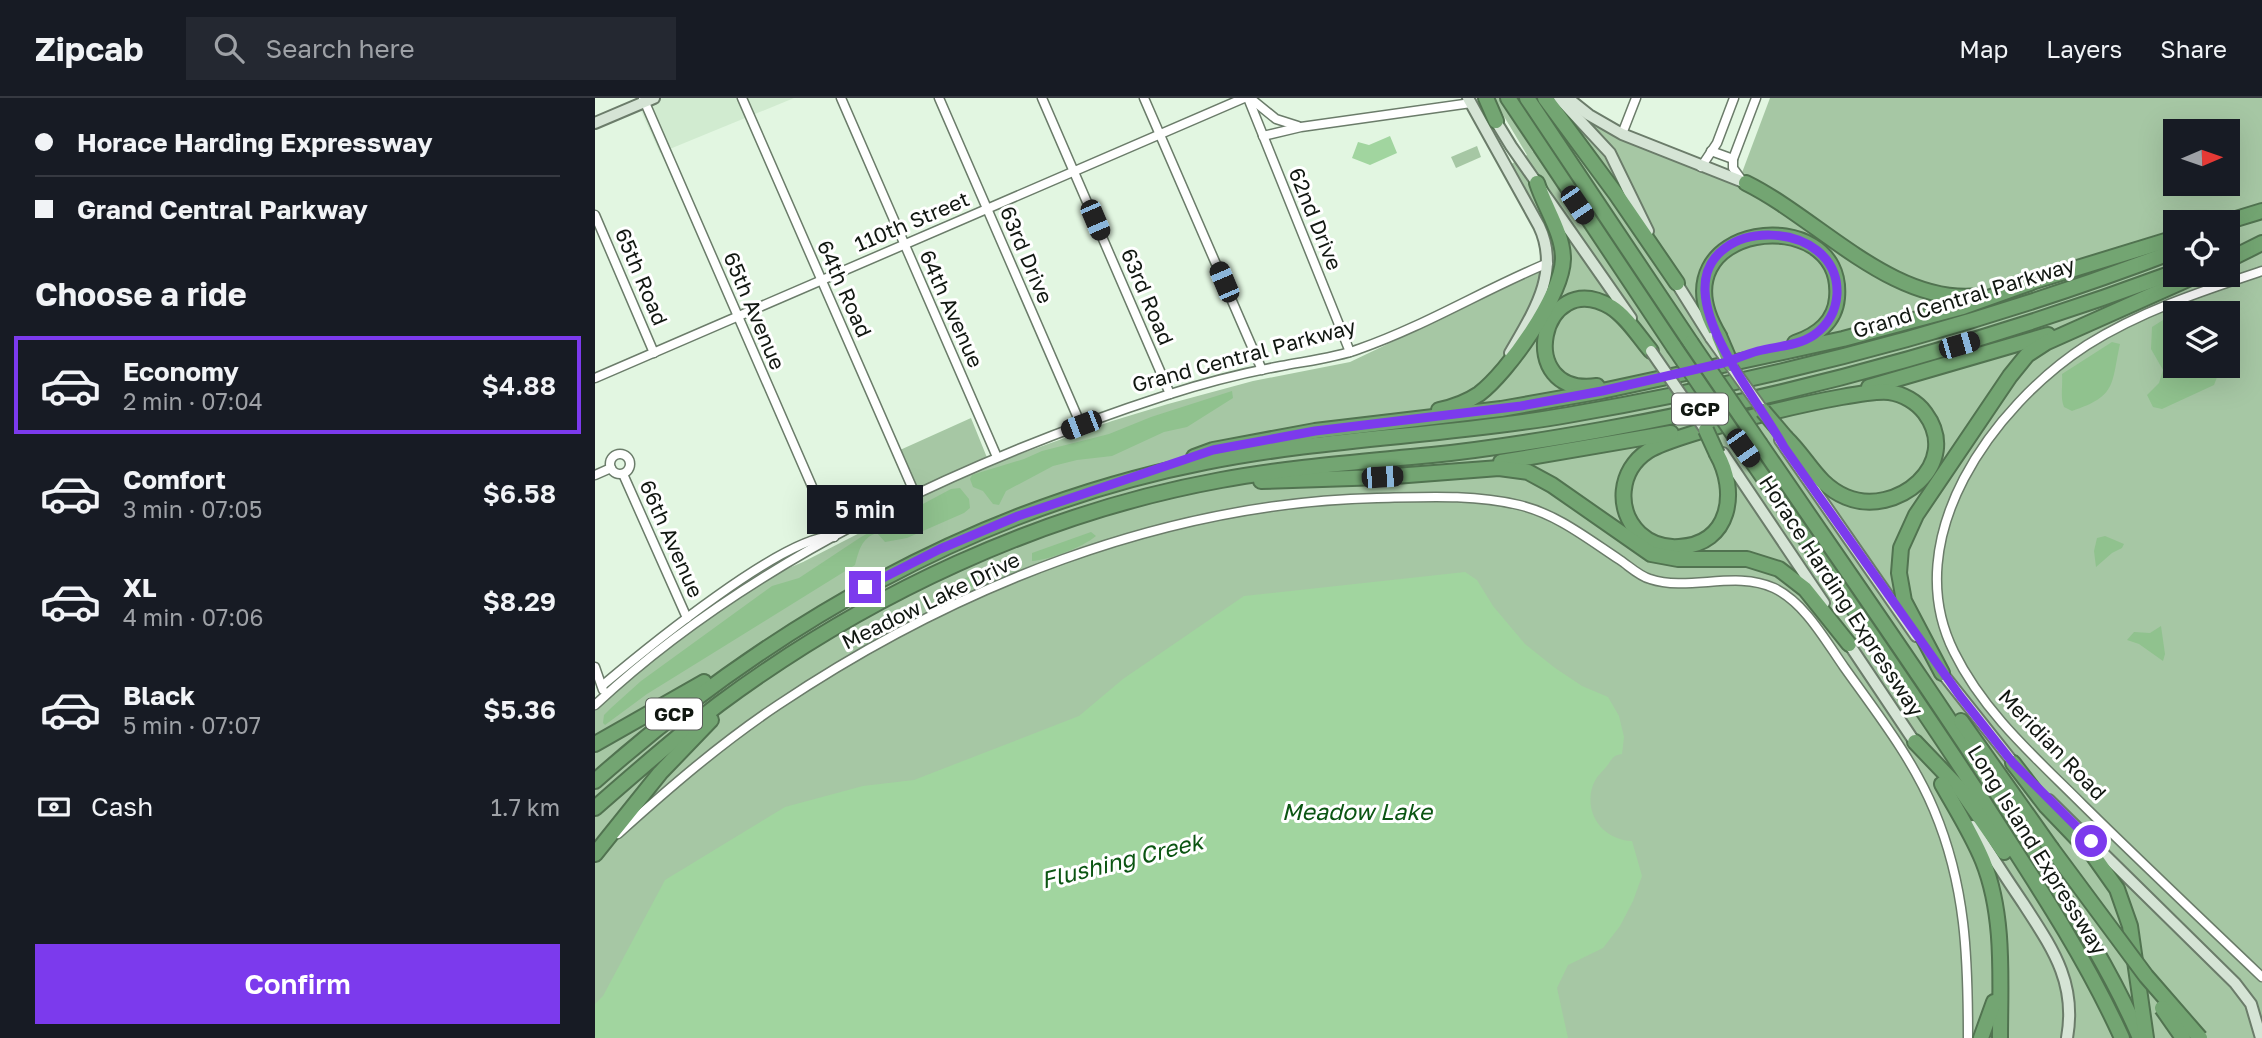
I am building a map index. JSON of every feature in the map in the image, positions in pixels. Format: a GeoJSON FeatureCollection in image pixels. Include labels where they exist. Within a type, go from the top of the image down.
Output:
{"type":"FeatureCollection","features":[{"type":"Feature","properties":{"kind":"highway","name":"Long Island Expressway"},"geometry":{"type":"LineString","coordinates":[[1508,98],[1966,776],[2062,927],[2097,987],[2122,1038]]}},
{"type":"Feature","properties":{"kind":"highway","name":"Long Island Expressway"},"geometry":{"type":"LineString","coordinates":[[1527,98],[1961,737],[2075,916],[2117,989],[2140,1038]]}},
{"type":"Feature","properties":{"kind":"highway"},"geometry":{"type":"LineString","coordinates":[[1545,98],[1677,283]]}},
{"type":"Feature","properties":{"kind":"highway"},"geometry":{"type":"LineString","coordinates":[[1476,99],[1496,121]]}},
{"type":"Feature","properties":{"kind":"highway"},"geometry":{"type":"LineString","coordinates":[[1124,481],[1213,450],[1376,423],[1456,406],[1477,395],[1492,382],[1514,355],[1546,308],[1560,278],[1563,260],[1559,237],[1537,183]]}},
{"type":"Feature","properties":{"kind":"highway"},"geometry":{"type":"LineString","coordinates":[[1746,183],[1773,197],[1883,272],[1919,290],[1943,296],[1969,297],[2030,283]]}},
{"type":"Feature","properties":{"kind":"highway"},"geometry":{"type":"LineString","coordinates":[[2240,218],[2262,211]]}},
{"type":"Feature","properties":{"kind":"highway"},"geometry":{"type":"LineString","coordinates":[[2240,225],[2262,217]]}},
{"type":"Feature","properties":{"kind":"highway"},"geometry":{"type":"LineString","coordinates":[[1761,235],[1784,236],[1814,248],[1831,266],[1836,281],[1837,298],[1830,318],[1821,330],[1796,343],[1758,351],[1727,364],[1715,337],[1708,311],[1705,285],[1712,264],[1732,243],[1761,235]]}},
{"type":"Feature","properties":{"kind":"highway"},"geometry":{"type":"LineString","coordinates":[[2240,248],[2262,241]]}},
{"type":"Feature","properties":{"kind":"highway"},"geometry":{"type":"LineString","coordinates":[[2240,253],[2262,241]]}},
{"type":"Feature","properties":{"kind":"highway"},"geometry":{"type":"LineString","coordinates":[[1376,423],[1501,409],[1602,391],[1871,332],[1963,306],[2163,242]]}},
{"type":"Feature","properties":{"kind":"highway","name":"Grand Central Parkway"},"geometry":{"type":"LineString","coordinates":[[595,781],[667,719],[757,653],[841,601],[940,549],[1044,507],[1124,481],[1233,457],[1509,424],[1688,391],[1836,358],[2049,296],[2163,255]]}},
{"type":"Feature","properties":{"kind":"highway","name":"Grand Central Parkway"},"geometry":{"type":"LineString","coordinates":[[595,808],[678,737],[746,685],[844,622],[974,556],[1103,509],[1210,482],[1279,470],[1480,449],[1659,418],[1939,351],[2059,314],[2163,276]]}},
{"type":"Feature","properties":{"kind":"highway"},"geometry":{"type":"LineString","coordinates":[[1942,673],[1907,610],[1902,592],[1899,564],[1906,534],[1916,515],[2021,361],[2047,342],[2169,287]]}},
{"type":"Feature","properties":{"kind":"highway"},"geometry":{"type":"LineString","coordinates":[[1651,351],[1619,313],[1602,303],[1588,300],[1574,302],[1556,312],[1547,326],[1543,341],[1545,356],[1551,368],[1560,378],[1572,384],[1591,387],[1657,378]]}},
{"type":"Feature","properties":{"kind":"highway"},"geometry":{"type":"LineString","coordinates":[[1835,399],[2096,319]]}},
{"type":"Feature","properties":{"kind":"highway"},"geometry":{"type":"LineString","coordinates":[[1462,470],[1724,425],[1835,399],[1886,392],[1907,398],[1919,407],[1932,426],[1935,441],[1931,465],[1919,483],[1904,493],[1870,502],[1852,499],[1821,482],[1783,439],[1763,411]]}},
{"type":"Feature","properties":{"kind":"highway"},"geometry":{"type":"LineString","coordinates":[[1706,430],[1720,453],[1724,469],[1729,491],[1726,512],[1715,531],[1697,543],[1672,547],[1654,543],[1638,532],[1627,514],[1623,495],[1625,481],[1635,463],[1646,452],[1661,444],[1724,425]]}},
{"type":"Feature","properties":{"kind":"highway"},"geometry":{"type":"LineString","coordinates":[[1210,482],[1360,478],[1506,468],[1535,475],[1640,548],[1657,556],[1678,559],[1747,559],[1773,566],[1805,589],[1849,644]]}},
{"type":"Feature","properties":{"kind":"highway"},"geometry":{"type":"LineString","coordinates":[[1866,598],[1907,644],[2183,1038]]}},
{"type":"Feature","properties":{"kind":"highway"},"geometry":{"type":"LineString","coordinates":[[595,744],[757,653]]}},
{"type":"Feature","properties":{"kind":"highway"},"geometry":{"type":"LineString","coordinates":[[595,854],[670,761],[746,685]]}},
{"type":"Feature","properties":{"kind":"highway"},"geometry":{"type":"LineString","coordinates":[[1915,742],[1961,790],[2021,878],[2062,927]]}},
{"type":"Feature","properties":{"kind":"highway"},"geometry":{"type":"LineString","coordinates":[[2013,763],[2046,806],[2100,863],[2117,889],[2130,926],[2146,1038]]}},
{"type":"Feature","properties":{"kind":"highway"},"geometry":{"type":"LineString","coordinates":[[1942,784],[1974,841],[1988,875],[1998,922],[2000,1038]]}},
{"type":"Feature","properties":{"kind":"highway"},"geometry":{"type":"LineString","coordinates":[[2076,883],[2158,991],[2200,1038]]}},
{"type":"Feature","properties":{"kind":"highway"},"geometry":{"type":"LineString","coordinates":[[1981,1038],[1991,1013],[1999,977]]}},
{"type":"Feature","properties":{"kind":"main road"},"geometry":{"type":"LineString","coordinates":[[1559,98],[1610,153],[1677,283],[1715,337]]}},
{"type":"Feature","properties":{"kind":"main road"},"geometry":{"type":"LineString","coordinates":[[1567,98],[1588,115],[1622,134],[1746,183]]}},
{"type":"Feature","properties":{"kind":"main road"},"geometry":{"type":"LineString","coordinates":[[595,124],[647,99]]}},
{"type":"Feature","properties":{"kind":"main road"},"geometry":{"type":"LineString","coordinates":[[1476,99],[1546,240],[1549,263],[1546,279],[1533,309],[1492,382]]}},
{"type":"Feature","properties":{"kind":"main road"},"geometry":{"type":"LineString","coordinates":[[1496,121],[1706,430]]}},
{"type":"Feature","properties":{"kind":"main road"},"geometry":{"type":"LineString","coordinates":[[1727,364],[1763,411]]}},
{"type":"Feature","properties":{"kind":"main road","name":"Horace Harding Expressway"},"geometry":{"type":"LineString","coordinates":[[1783,439],[1942,673],[2013,763],[2230,977],[2246,996],[2255,1014],[2261,1038]]}},
{"type":"Feature","properties":{"kind":"main road","name":"Horace Harding Expressway"},"geometry":{"type":"LineString","coordinates":[[1720,453],[2039,927],[2061,965],[2070,1006],[2067,1038]]}},
{"type":"Feature","properties":{"kind":"street","name":"64th Road"},"geometry":{"type":"LineString","coordinates":[[742,98],[915,494]]}},
{"type":"Feature","properties":{"kind":"street","name":"64th Avenue"},"geometry":{"type":"LineString","coordinates":[[841,98],[997,457]]}},
{"type":"Feature","properties":{"kind":"street","name":"63rd Drive"},"geometry":{"type":"LineString","coordinates":[[939,98],[1081,425]]}},
{"type":"Feature","properties":{"kind":"street","name":"63rd Road"},"geometry":{"type":"LineString","coordinates":[[1042,98],[1170,394]]}},
{"type":"Feature","properties":{"kind":"street"},"geometry":{"type":"LineString","coordinates":[[1145,98],[1262,370]]}},
{"type":"Feature","properties":{"kind":"street","name":"110th Street"},"geometry":{"type":"LineString","coordinates":[[595,378],[1247,98]]}},
{"type":"Feature","properties":{"kind":"street"},"geometry":{"type":"LineString","coordinates":[[1247,98],[1276,119],[1301,127]]}},
{"type":"Feature","properties":{"kind":"street","name":"62nd Drive"},"geometry":{"type":"LineString","coordinates":[[1247,98],[1350,352]]}},
{"type":"Feature","properties":{"kind":"street"},"geometry":{"type":"LineString","coordinates":[[1622,134],[1636,98]]}},
{"type":"Feature","properties":{"kind":"street"},"geometry":{"type":"LineString","coordinates":[[1702,167],[1717,142],[1734,98]]}},
{"type":"Feature","properties":{"kind":"street"},"geometry":{"type":"LineString","coordinates":[[1746,183],[1735,173],[1733,159],[1756,98]]}},
{"type":"Feature","properties":{"kind":"street","name":"65th Avenue"},"geometry":{"type":"LineString","coordinates":[[647,99],[737,317],[834,537]]}},
{"type":"Feature","properties":{"kind":"street"},"geometry":{"type":"LineString","coordinates":[[1263,136],[1301,127],[1476,99]]}},
{"type":"Feature","properties":{"kind":"street"},"geometry":{"type":"LineString","coordinates":[[1711,151],[1733,159]]}},
{"type":"Feature","properties":{"kind":"street","name":"65th Road"},"geometry":{"type":"LineString","coordinates":[[595,215],[654,352]]}},
{"type":"Feature","properties":{"kind":"street","name":"Grand Central Parkway"},"geometry":{"type":"LineString","coordinates":[[595,705],[687,628],[758,581],[915,494],[997,457],[1170,394],[1262,370],[1350,352],[1549,263]]}},
{"type":"Feature","properties":{"kind":"street","name":"Meridian Road"},"geometry":{"type":"LineString","coordinates":[[2262,271],[2189,296],[2127,323],[2077,352],[2033,389],[1988,441],[1961,485],[1942,537],[1936,584],[1941,617],[1950,645],[1972,683],[2001,722],[2148,869],[2262,977]]}},
{"type":"Feature","properties":{"kind":"street"},"geometry":{"type":"LineString","coordinates":[[624,455],[629,460],[630,467],[623,474],[614,473],[611,468],[610,461],[614,456],[624,455]]}},
{"type":"Feature","properties":{"kind":"street"},"geometry":{"type":"LineString","coordinates":[[595,475],[611,468]]}},
{"type":"Feature","properties":{"kind":"street","name":"66th Avenue"},"geometry":{"type":"LineString","coordinates":[[623,474],[687,618]]}},
{"type":"Feature","properties":{"kind":"street","name":"Meadow Lake Drive"},"geometry":{"type":"LineString","coordinates":[[595,854],[679,780],[776,706],[853,658],[908,628],[977,594],[1044,566],[1134,536],[1239,511],[1327,500],[1469,498],[1503,502],[1556,519],[1645,577],[1670,582],[1760,583],[1789,597],[1800,609],[1850,675],[1908,760],[1935,812],[1948,852],[1963,919],[1968,961],[1968,1038]]}},
{"type":"Feature","properties":{"kind":"street","name":"Grand Central Parkway"},"geometry":{"type":"LineString","coordinates":[[603,685],[687,618],[805,541],[824,536],[834,537]]}},
{"type":"Feature","properties":{"kind":"street"},"geometry":{"type":"LineString","coordinates":[[595,667],[603,685],[603,697]]}},
{"type":"Feature","properties":{"kind":"shaded area"},"geometry":{"type":"Polygon","coordinates":[[[635,98],[794,98],[660,153],[635,98]]]}},
{"type":"Feature","properties":{"kind":"shaded area"},"geometry":{"type":"Polygon","coordinates":[[[1493,98],[1499,98],[1533,152],[1577,128],[1552,98],[1556,98],[1582,124],[1591,120],[1737,186],[1770,98],[2262,98],[2262,1038],[595,1038],[595,705],[687,628],[758,581],[803,562],[920,502],[915,483],[900,450],[971,418],[990,465],[1168,404],[1253,381],[1350,362],[1549,267],[1533,214],[1506,167],[1527,155],[1493,98]]]}},
{"type":"Feature","properties":{"kind":"shaded area"},"geometry":{"type":"Polygon","coordinates":[[[1477,146],[1481,157],[1456,168],[1451,157],[1477,146]]]}},
{"type":"Feature","properties":{"kind":"shaded area"},"geometry":{"type":"Polygon","coordinates":[[[2163,320],[2163,370],[2151,349],[2152,327],[2163,320]]]}},
{"type":"Feature","properties":{"kind":"shaded area"},"geometry":{"type":"Polygon","coordinates":[[[2112,342],[2120,344],[2113,379],[2105,394],[2072,411],[2064,407],[2062,374],[2112,342]]]}},
{"type":"Feature","properties":{"kind":"shaded area"},"geometry":{"type":"Polygon","coordinates":[[[2163,370],[2163,378],[2217,378],[2214,385],[2162,409],[2153,407],[2147,395],[2159,383],[2163,370]]]}},
{"type":"Feature","properties":{"kind":"shaded area"},"geometry":{"type":"Polygon","coordinates":[[[1232,391],[1233,398],[1187,427],[1164,432],[1112,456],[1053,466],[1006,491],[999,505],[993,504],[983,491],[973,487],[970,479],[972,475],[1042,451],[1109,434],[1151,417],[1232,391]]]}},
{"type":"Feature","properties":{"kind":"shaded area"},"geometry":{"type":"Polygon","coordinates":[[[960,488],[969,499],[970,508],[964,513],[907,538],[885,542],[877,533],[872,535],[862,546],[855,565],[647,694],[605,725],[603,723],[604,715],[641,681],[772,586],[799,578],[861,537],[951,489],[960,488]]]}},
{"type":"Feature","properties":{"kind":"shaded area"},"geometry":{"type":"Polygon","coordinates":[[[1091,532],[1096,536],[1083,544],[1056,556],[1032,561],[1032,553],[1091,532]]]}},
{"type":"Feature","properties":{"kind":"shaded area"},"geometry":{"type":"Polygon","coordinates":[[[2105,536],[2124,544],[2096,567],[2094,551],[2097,538],[2105,536]]]}},
{"type":"Feature","properties":{"kind":"shaded area"},"geometry":{"type":"Polygon","coordinates":[[[997,565],[997,572],[982,583],[969,588],[964,585],[962,580],[988,566],[997,565]]]}},
{"type":"Feature","properties":{"kind":"shaded area"},"geometry":{"type":"Polygon","coordinates":[[[2161,626],[2165,654],[2163,661],[2139,644],[2127,640],[2134,632],[2150,633],[2161,626]]]}},
{"type":"Feature","properties":{"kind":"water"},"geometry":{"type":"Polygon","coordinates":[[[1390,136],[1397,153],[1370,165],[1352,158],[1358,142],[1369,145],[1390,136]]]}},
{"type":"Feature","properties":{"kind":"water","name":"Meadow Lake"},"geometry":{"type":"Polygon","coordinates":[[[1465,572],[1477,580],[1493,606],[1525,644],[1582,686],[1608,697],[1619,716],[1624,737],[1622,754],[1612,758],[1594,782],[1591,805],[1593,815],[1604,830],[1612,836],[1632,841],[1642,876],[1620,926],[1603,948],[1568,965],[1557,988],[1568,1038],[595,1038],[595,1004],[603,996],[665,880],[785,807],[863,786],[914,780],[1079,716],[1123,679],[1244,596],[1465,572]]]}},
{"type":"Feature","properties":{"kind":"route"},"geometry":{"type":"LineString","coordinates":[[865,587],[940,549],[1018,516],[1213,450],[1315,431],[1501,409],[1602,391],[1723,363],[1740,357],[1758,351],[1804,340],[1821,330],[1830,318],[1836,305],[1836,281],[1831,266],[1820,253],[1808,244],[1784,236],[1761,235],[1732,243],[1721,252],[1709,271],[1705,285],[1708,311],[1714,327],[1719,336],[1725,350],[1731,364],[1784,447],[1942,673],[2013,763],[2091,841]]}},
{"type":"Feature","properties":{"kind":"water label","name":"Flushing Creek"},"geometry":{"type":"Point","coordinates":[1122,861]}}]}
